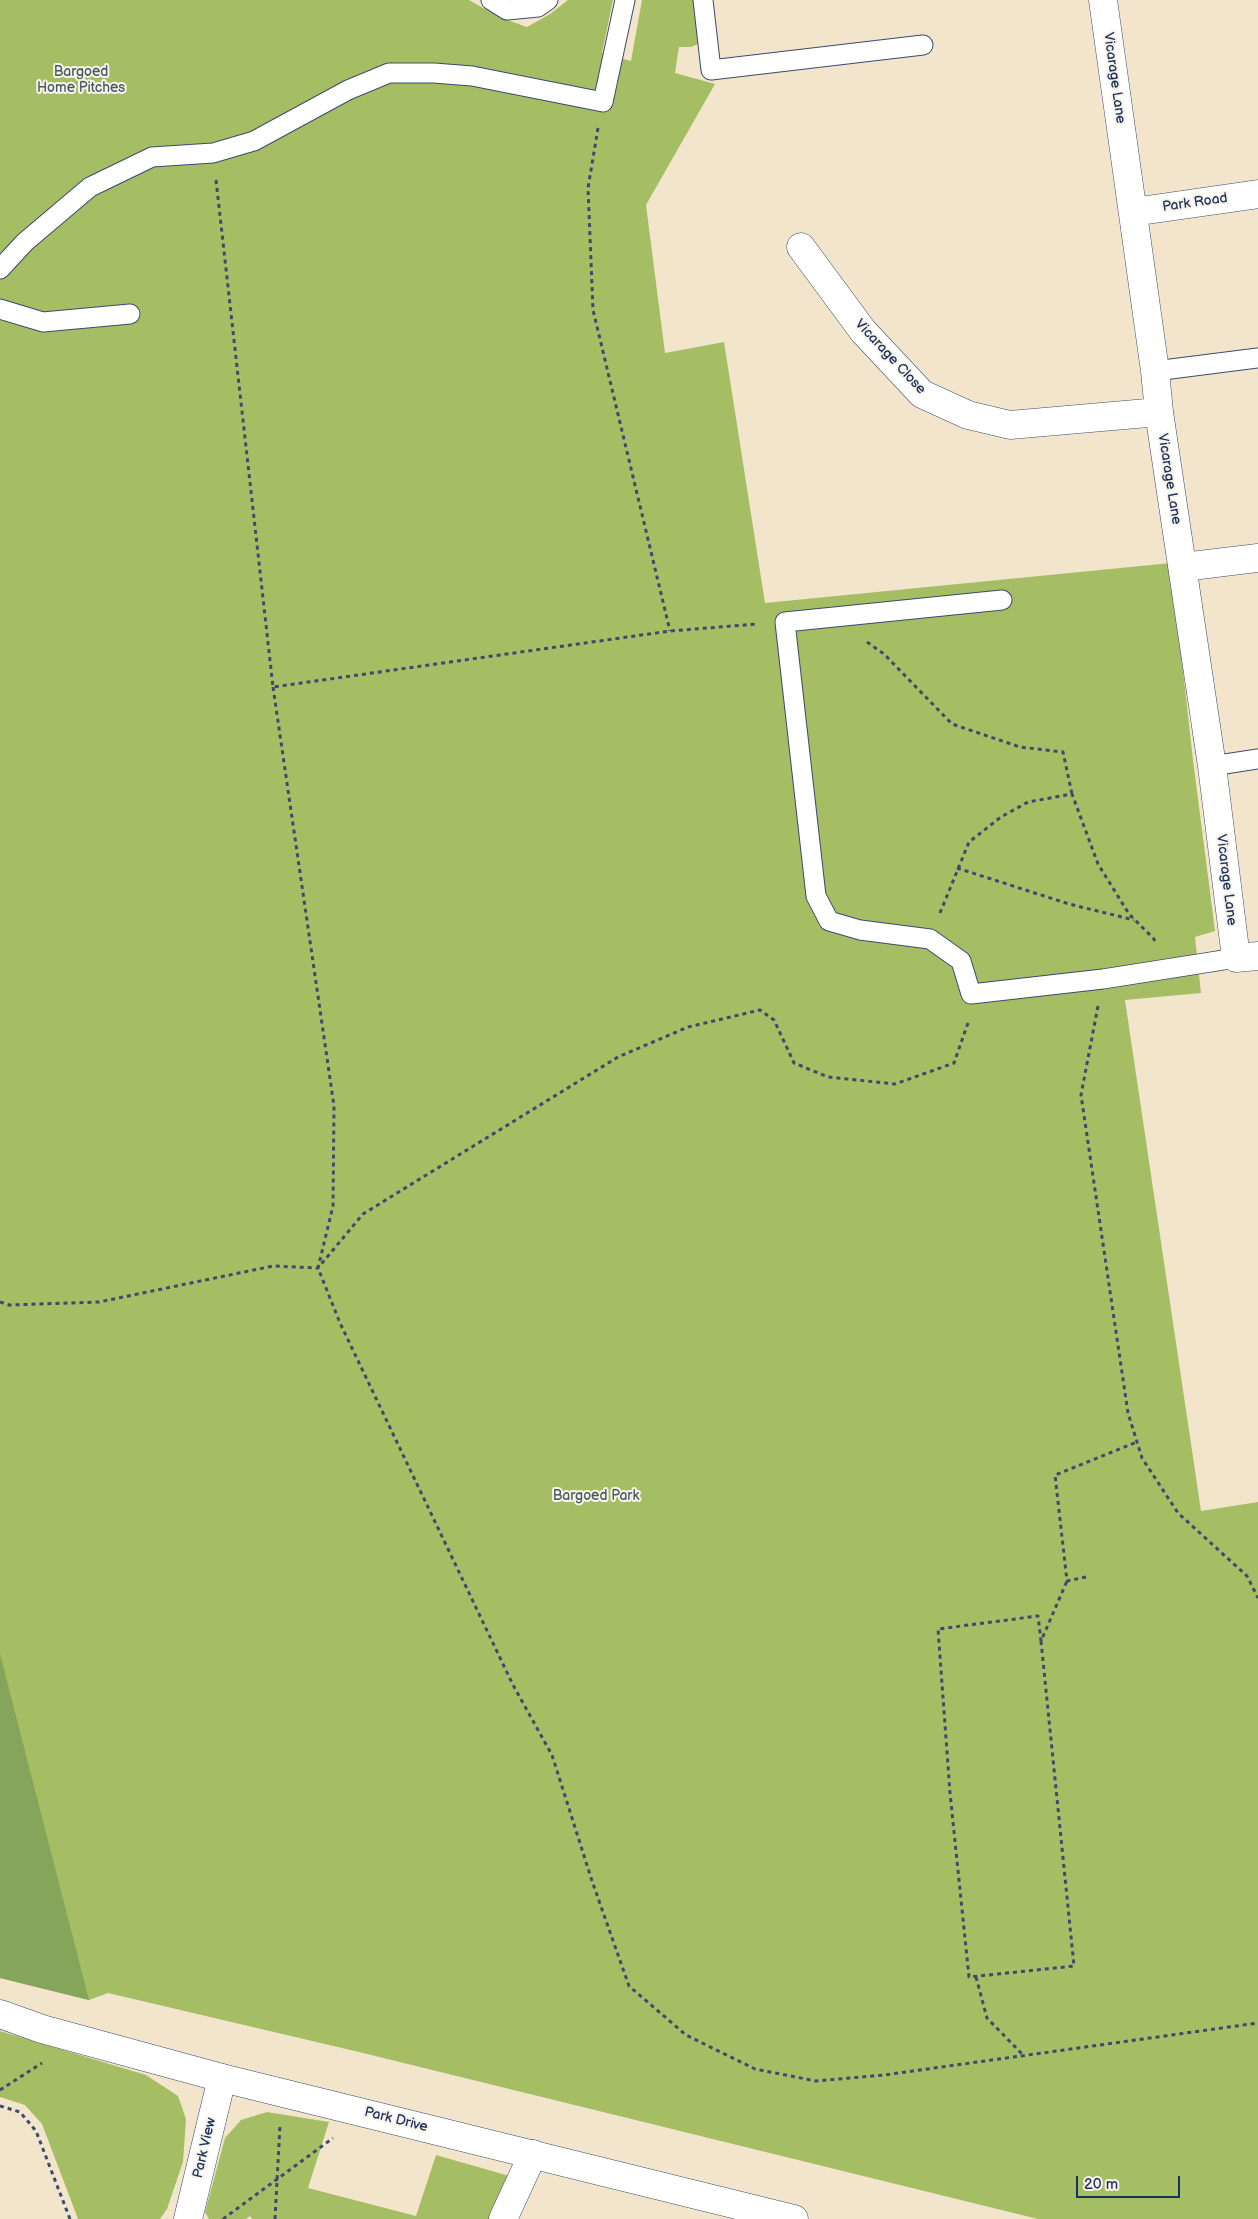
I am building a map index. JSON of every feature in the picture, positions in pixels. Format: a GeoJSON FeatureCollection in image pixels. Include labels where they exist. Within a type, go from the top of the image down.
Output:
{"type":"FeatureCollection","features":[{"type":"Feature","properties":{"kind":"street","name":"Vicarage Lane"},"geometry":{"type":"LineString","coordinates":[[1103,0],[1155,371],[1159,412],[1212,766],[1247,957]]}},
{"type":"Feature","properties":{"kind":"street","name":"Park Road"},"geometry":{"type":"LineString","coordinates":[[1133,212],[1258,194]]}},
{"type":"Feature","properties":{"kind":"street","name":"Vicarage Close"},"geometry":{"type":"LineString","coordinates":[[802,247],[863,331],[922,394],[968,416],[1010,425],[1159,412]]}},
{"type":"Feature","properties":{"kind":"street"},"geometry":{"type":"LineString","coordinates":[[1183,568],[1258,558]]}},
{"type":"Feature","properties":{"kind":"street","name":"Park Drive"},"geometry":{"type":"LineString","coordinates":[[0,2014],[78,2039],[222,2078],[794,2219]]}},
{"type":"Feature","properties":{"kind":"street","name":"Park View"},"geometry":{"type":"LineString","coordinates":[[188,2219],[222,2078]]}},
{"type":"Feature","properties":{"kind":"street"},"geometry":{"type":"LineString","coordinates":[[503,2219],[533,2154]]}},
{"type":"Feature","properties":{"kind":"lane"},"geometry":{"type":"LineString","coordinates":[[491,0],[507,10],[538,7],[548,0]]}},
{"type":"Feature","properties":{"kind":"lane"},"geometry":{"type":"LineString","coordinates":[[0,269],[25,242],[90,186],[152,158],[213,154],[254,141],[348,90],[389,73],[434,73],[472,76],[603,102],[625,0]]}},
{"type":"Feature","properties":{"kind":"lane"},"geometry":{"type":"LineString","coordinates":[[703,0],[711,70],[922,45]]}},
{"type":"Feature","properties":{"kind":"lane"},"geometry":{"type":"LineString","coordinates":[[0,309],[43,322],[130,314]]}},
{"type":"Feature","properties":{"kind":"lane"},"geometry":{"type":"LineString","coordinates":[[1155,371],[1258,358]]}},
{"type":"Feature","properties":{"kind":"lane"},"geometry":{"type":"LineString","coordinates":[[1002,600],[785,622],[816,896],[830,922],[860,930],[930,939],[961,961],[971,994],[1103,978],[1247,957]]}},
{"type":"Feature","properties":{"kind":"lane"},"geometry":{"type":"LineString","coordinates":[[1212,766],[1258,759]]}},
{"type":"Feature","properties":{"kind":"path"},"geometry":{"type":"LineString","coordinates":[[603,102],[588,188],[593,310],[670,630]]}},
{"type":"Feature","properties":{"kind":"path"},"geometry":{"type":"LineString","coordinates":[[213,154],[273,687],[334,1106],[333,1206],[318,1268],[340,1323],[513,1686],[552,1755],[592,1881],[629,1986],[686,2035],[755,2069],[816,2081],[884,2075],[1258,2024]]}},
{"type":"Feature","properties":{"kind":"path"},"geometry":{"type":"LineString","coordinates":[[273,687],[670,630],[785,622]]}},
{"type":"Feature","properties":{"kind":"path"},"geometry":{"type":"LineString","coordinates":[[862,638],[884,654],[952,724],[1020,747],[1063,752],[1072,794],[1098,864],[1135,921],[1154,939],[1157,970]]}},
{"type":"Feature","properties":{"kind":"path"},"geometry":{"type":"LineString","coordinates":[[930,939],[969,842],[1001,817],[1028,802],[1072,794]]}},
{"type":"Feature","properties":{"kind":"path"},"geometry":{"type":"LineString","coordinates":[[957,868],[1070,904],[1135,921]]}},
{"type":"Feature","properties":{"kind":"path"},"geometry":{"type":"LineString","coordinates":[[1103,978],[1081,1095],[1128,1413],[1142,1458],[1178,1514],[1247,1576],[1258,1596]]}},
{"type":"Feature","properties":{"kind":"path"},"geometry":{"type":"LineString","coordinates":[[318,1268],[362,1214],[618,1057],[688,1026],[760,1010],[774,1020],[794,1064],[828,1076],[895,1084],[954,1063],[969,1026],[971,994]]}},
{"type":"Feature","properties":{"kind":"path"},"geometry":{"type":"LineString","coordinates":[[0,1302],[10,1305],[99,1302],[273,1266],[318,1268]]}},
{"type":"Feature","properties":{"kind":"path"},"geometry":{"type":"LineString","coordinates":[[1042,1641],[1067,1581],[1055,1475],[1137,1442]]}},
{"type":"Feature","properties":{"kind":"path"},"geometry":{"type":"LineString","coordinates":[[1067,1581],[1086,1577]]}},
{"type":"Feature","properties":{"kind":"path"},"geometry":{"type":"LineString","coordinates":[[1038,1616],[1042,1641],[1074,1966],[969,1977],[950,1793],[938,1629],[1038,1616]]}},
{"type":"Feature","properties":{"kind":"path"},"geometry":{"type":"LineString","coordinates":[[976,1976],[987,2018],[1024,2056]]}},
{"type":"Feature","properties":{"kind":"path"},"geometry":{"type":"LineString","coordinates":[[0,2090],[78,2039]]}},
{"type":"Feature","properties":{"kind":"path"},"geometry":{"type":"LineString","coordinates":[[275,2219],[281,2092]]}},
{"type":"Feature","properties":{"kind":"path"},"geometry":{"type":"LineString","coordinates":[[0,2106],[20,2112],[36,2131],[70,2219]]}},
{"type":"Feature","properties":{"kind":"path"},"geometry":{"type":"LineString","coordinates":[[223,2219],[367,2113]]}},
{"type":"Feature","properties":{"kind":"green space","name":"Bargoed Park"},"geometry":{"type":"Polygon","coordinates":[[[0,0],[469,0],[499,17],[527,27],[550,14],[568,0],[613,0],[602,53],[631,61],[642,0],[701,0],[707,40],[691,47],[679,47],[675,73],[715,84],[646,205],[665,353],[724,342],[765,603],[1171,563],[1193,760],[1215,931],[1195,937],[1201,993],[1125,1000],[1201,1511],[1258,1502],[1258,2219],[1038,2219],[359,2052],[108,1993],[89,2000],[0,1978],[0,0]]]}},
{"type":"Feature","properties":{"kind":"green space"},"geometry":{"type":"Polygon","coordinates":[[[0,1654],[89,2000],[0,1978],[0,1654]]]}},
{"type":"Feature","properties":{"kind":"green space"},"geometry":{"type":"Polygon","coordinates":[[[0,2031],[146,2075],[178,2096],[186,2119],[183,2162],[167,2209],[160,2219],[78,2219],[42,2124],[25,2105],[0,2097],[0,2031]]]}},
{"type":"Feature","properties":{"kind":"green space"},"geometry":{"type":"Polygon","coordinates":[[[267,2112],[329,2122],[308,2188],[416,2216],[436,2155],[513,2177],[493,2219],[252,2219],[250,2216],[246,2219],[209,2219],[205,2212],[225,2138],[241,2120],[267,2112]]]}},
{"type":"Feature","properties":{"kind":"park label","name":"Bargoed Home Pitches"},"geometry":{"type":"Point","coordinates":[81,80]}}]}
